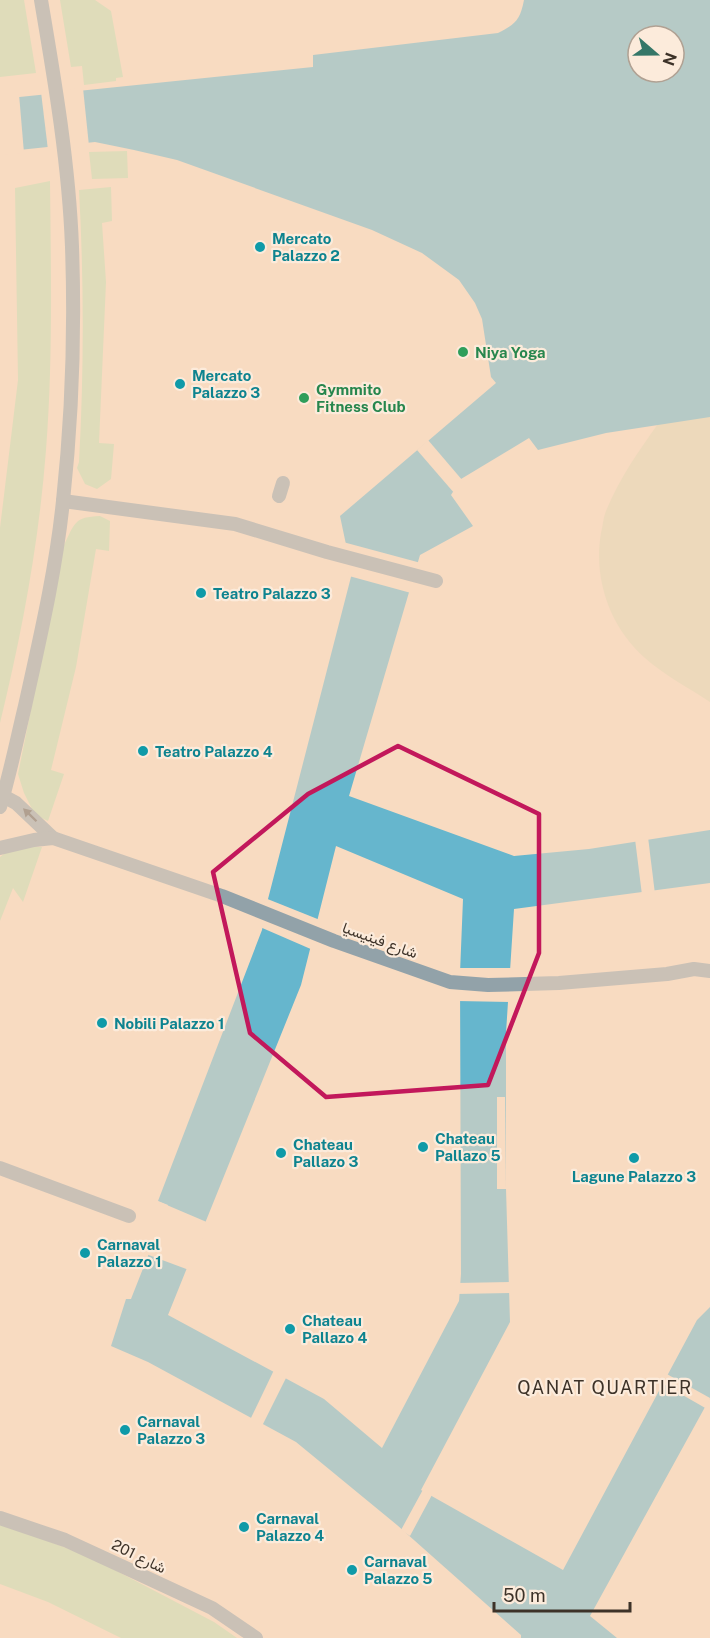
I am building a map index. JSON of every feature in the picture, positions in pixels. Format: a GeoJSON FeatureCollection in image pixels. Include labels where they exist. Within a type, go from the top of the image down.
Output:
{"type":"FeatureCollection","features":[{"type":"Feature","properties":{"kind":"street"},"geometry":{"type":"LineString","coordinates":[[2,802],[46,609],[63,501],[73,328],[72,246],[64,161],[54,74],[41,0]]}},
{"type":"Feature","properties":{"kind":"street"},"geometry":{"type":"LineString","coordinates":[[63,501],[235,524],[327,552],[436,581]]}},
{"type":"Feature","properties":{"kind":"street","name":"شارع فينيسيا"},"geometry":{"type":"LineString","coordinates":[[2,802],[16,803],[53,838],[222,896],[333,941],[440,980],[488,985],[559,983],[667,974],[694,969],[710,971]]}},
{"type":"Feature","properties":{"kind":"street","name":"شارع فينيسيا"},"geometry":{"type":"LineString","coordinates":[[0,848],[53,838]]}},
{"type":"Feature","properties":{"kind":"street"},"geometry":{"type":"LineString","coordinates":[[0,1168],[129,1216]]}},
{"type":"Feature","properties":{"kind":"street","name":"شارع 201"},"geometry":{"type":"LineString","coordinates":[[0,1518],[65,1540],[212,1608],[256,1638]]}},
{"type":"Feature","properties":{"kind":"highlighted area"},"geometry":{"type":"Polygon","coordinates":[[[398,746],[539,814],[539,953],[488,1085],[326,1097],[250,1033],[213,872],[308,794],[398,746]]]}},
{"type":"Feature","properties":{"kind":"green space"},"geometry":{"type":"Polygon","coordinates":[[[0,0],[24,0],[36,73],[0,77],[0,0]]]}},
{"type":"Feature","properties":{"kind":"green space"},"geometry":{"type":"Polygon","coordinates":[[[60,0],[95,0],[111,11],[123,77],[116,78],[116,81],[84,85],[82,66],[71,67],[60,0]]]}},
{"type":"Feature","properties":{"kind":"green space"},"geometry":{"type":"Polygon","coordinates":[[[127,151],[128,178],[92,179],[89,152],[127,151]]]}},
{"type":"Feature","properties":{"kind":"green space"},"geometry":{"type":"Polygon","coordinates":[[[50,181],[51,349],[43,484],[29,587],[0,723],[0,528],[18,380],[15,188],[50,181]]]}},
{"type":"Feature","properties":{"kind":"green space"},"geometry":{"type":"Polygon","coordinates":[[[111,187],[112,221],[102,223],[106,282],[99,443],[114,444],[111,479],[97,489],[85,484],[77,468],[83,360],[79,190],[111,187]]]}},
{"type":"Feature","properties":{"kind":"green space"},"geometry":{"type":"Polygon","coordinates":[[[100,516],[110,521],[109,551],[96,549],[76,667],[51,770],[64,774],[48,821],[35,815],[18,774],[64,545],[76,523],[85,518],[100,516]]]}},
{"type":"Feature","properties":{"kind":"green space"},"geometry":{"type":"Polygon","coordinates":[[[42,847],[23,902],[13,888],[0,921],[0,857],[9,850],[42,847]]]}},
{"type":"Feature","properties":{"kind":"green space"},"geometry":{"type":"Polygon","coordinates":[[[0,1523],[90,1557],[214,1622],[237,1638],[121,1638],[48,1602],[0,1584],[0,1523]]]}},
{"type":"Feature","properties":{"kind":"sand"},"geometry":{"type":"Polygon","coordinates":[[[710,417],[710,702],[660,670],[633,646],[622,632],[602,585],[599,550],[605,514],[617,488],[636,455],[658,424],[710,417]]]}},
{"type":"Feature","properties":{"kind":"water"},"geometry":{"type":"Polygon","coordinates":[[[524,0],[710,0],[710,417],[606,433],[538,450],[529,438],[461,479],[451,495],[473,526],[420,555],[349,796],[514,856],[589,849],[710,830],[710,883],[514,909],[506,1033],[506,1189],[510,1322],[421,1490],[563,1570],[697,1320],[710,1307],[710,1398],[590,1616],[617,1638],[521,1638],[521,1635],[397,1525],[296,1442],[148,1362],[111,1346],[126,1299],[131,1299],[168,1205],[158,1201],[262,930],[352,573],[340,516],[496,383],[491,377],[482,319],[475,303],[459,280],[422,253],[372,230],[177,160],[95,142],[0,152],[0,99],[313,67],[313,55],[498,33],[509,27],[519,17],[524,0]],[[336,846],[301,985],[168,1315],[324,1399],[382,1448],[459,1301],[461,1274],[460,973],[463,899],[336,846]]]}},
{"type":"Feature","properties":{"kind":"pier"},"geometry":{"type":"Polygon","coordinates":[[[83,88],[89,146],[48,150],[41,92],[83,88]]]}},
{"type":"Feature","properties":{"kind":"pier"},"geometry":{"type":"Polygon","coordinates":[[[19,94],[24,153],[0,155],[0,96],[19,94]]]}},
{"type":"Feature","properties":{"kind":"pier"},"geometry":{"type":"Polygon","coordinates":[[[428,440],[463,481],[455,494],[417,450],[428,440]]]}},
{"type":"Feature","properties":{"kind":"pier"},"geometry":{"type":"Polygon","coordinates":[[[343,542],[421,563],[411,593],[349,576],[343,542]]]}},
{"type":"Feature","properties":{"kind":"pier"},"geometry":{"type":"Polygon","coordinates":[[[648,837],[655,894],[642,895],[635,839],[648,837]]]}},
{"type":"Feature","properties":{"kind":"pier"},"geometry":{"type":"Polygon","coordinates":[[[265,898],[320,920],[313,950],[260,927],[265,898]]]}},
{"type":"Feature","properties":{"kind":"pier"},"geometry":{"type":"Polygon","coordinates":[[[457,968],[513,968],[511,1002],[457,1001],[457,968]]]}},
{"type":"Feature","properties":{"kind":"pier"},"geometry":{"type":"Polygon","coordinates":[[[497,1097],[505,1097],[506,1189],[497,1189],[497,1097]]]}},
{"type":"Feature","properties":{"kind":"pier"},"geometry":{"type":"Polygon","coordinates":[[[155,1200],[209,1223],[189,1270],[146,1254],[164,1206],[155,1200]]]}},
{"type":"Feature","properties":{"kind":"pier"},"geometry":{"type":"Polygon","coordinates":[[[512,1282],[512,1293],[456,1294],[457,1283],[512,1282]]]}},
{"type":"Feature","properties":{"kind":"pier"},"geometry":{"type":"Polygon","coordinates":[[[274,1370],[287,1376],[262,1426],[250,1420],[274,1370]]]}},
{"type":"Feature","properties":{"kind":"pier"},"geometry":{"type":"Polygon","coordinates":[[[665,1373],[710,1398],[707,1409],[660,1382],[665,1373]]]}},
{"type":"Feature","properties":{"kind":"pier"},"geometry":{"type":"Polygon","coordinates":[[[426,1484],[425,1489],[433,1493],[410,1536],[401,1530],[426,1484]]]}},
{"type":"Feature","properties":{"kind":"place","name":"Mercato Palazzo 2"},"geometry":{"type":"Point","coordinates":[260,247]}},
{"type":"Feature","properties":{"kind":"place","name":"Niya Yoga"},"geometry":{"type":"Point","coordinates":[463,352]}},
{"type":"Feature","properties":{"kind":"place","name":"Mercato Palazzo 3"},"geometry":{"type":"Point","coordinates":[180,384]}},
{"type":"Feature","properties":{"kind":"place","name":"Gymmito Fitness Club"},"geometry":{"type":"Point","coordinates":[304,398]}},
{"type":"Feature","properties":{"kind":"place","name":"Teatro Palazzo 3"},"geometry":{"type":"Point","coordinates":[201,593]}},
{"type":"Feature","properties":{"kind":"place","name":"Teatro Palazzo 4"},"geometry":{"type":"Point","coordinates":[143,751]}},
{"type":"Feature","properties":{"kind":"place","name":"Nobili Palazzo 1"},"geometry":{"type":"Point","coordinates":[102,1023]}},
{"type":"Feature","properties":{"kind":"place","name":"Chateau Pallazo 5"},"geometry":{"type":"Point","coordinates":[423,1147]}},
{"type":"Feature","properties":{"kind":"place","name":"Chateau Pallazo 3"},"geometry":{"type":"Point","coordinates":[281,1153]}},
{"type":"Feature","properties":{"kind":"place","name":"Lagune Palazzo 3"},"geometry":{"type":"Point","coordinates":[634,1158]}},
{"type":"Feature","properties":{"kind":"place","name":"Carnaval Palazzo 1"},"geometry":{"type":"Point","coordinates":[85,1253]}},
{"type":"Feature","properties":{"kind":"place","name":"Chateau Pallazo 4"},"geometry":{"type":"Point","coordinates":[290,1329]}},
{"type":"Feature","properties":{"kind":"place","name":"Carnaval Palazzo 3"},"geometry":{"type":"Point","coordinates":[125,1430]}},
{"type":"Feature","properties":{"kind":"place","name":"Carnaval Palazzo 4"},"geometry":{"type":"Point","coordinates":[244,1527]}},
{"type":"Feature","properties":{"kind":"place","name":"Carnaval Palazzo 5"},"geometry":{"type":"Point","coordinates":[352,1570]}},
{"type":"Feature","properties":{"kind":"district","name":"QANAT QUARTIER"},"geometry":{"type":"Point","coordinates":[605,1387]}}]}
